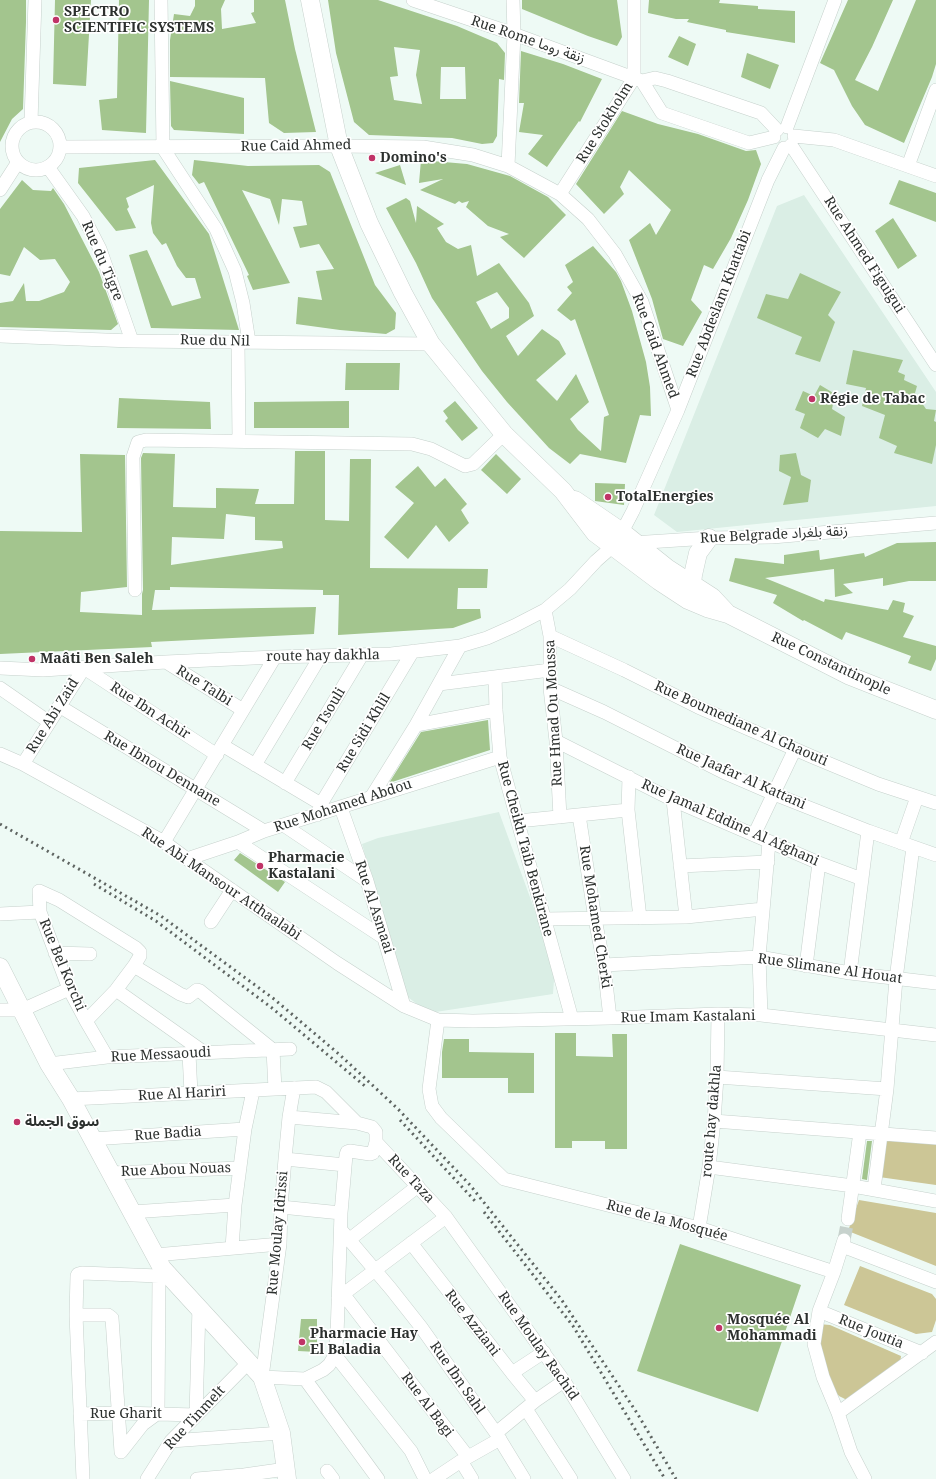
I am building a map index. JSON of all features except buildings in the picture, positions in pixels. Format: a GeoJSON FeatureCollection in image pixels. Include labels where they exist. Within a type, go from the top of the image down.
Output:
{"type":"FeatureCollection","features":[{"type":"Feature","properties":{"kind":"street"},"geometry":{"type":"LineString","coordinates":[[31,122],[35,0]]}},
{"type":"Feature","properties":{"kind":"street"},"geometry":{"type":"LineString","coordinates":[[160,0],[163,148],[216,230],[235,271],[244,303],[244,341],[239,441]]}},
{"type":"Feature","properties":{"kind":"street"},"geometry":{"type":"LineString","coordinates":[[310,0],[339,146],[369,223],[402,293],[430,344],[504,434],[563,491],[595,533],[623,540]]}},
{"type":"Feature","properties":{"kind":"street","name":"Rue Rome زنقة روما"},"geometry":{"type":"LineString","coordinates":[[413,0],[514,34],[638,79],[655,78],[667,81],[761,113],[784,137]]}},
{"type":"Feature","properties":{"kind":"street"},"geometry":{"type":"LineString","coordinates":[[508,166],[514,34],[513,0]]}},
{"type":"Feature","properties":{"kind":"street","name":"Rue Stokholm"},"geometry":{"type":"LineString","coordinates":[[560,194],[638,79],[634,0]]}},
{"type":"Feature","properties":{"kind":"street","name":"Rue Abdeslam Khattabi"},"geometry":{"type":"LineString","coordinates":[[623,540],[633,511],[678,410],[768,180],[835,0]]}},
{"type":"Feature","properties":{"kind":"street"},"geometry":{"type":"LineString","coordinates":[[638,79],[662,113],[749,143],[784,137],[834,140],[936,176]]}},
{"type":"Feature","properties":{"kind":"street"},"geometry":{"type":"LineString","coordinates":[[908,166],[936,90]]}},
{"type":"Feature","properties":{"kind":"street"},"geometry":{"type":"LineString","coordinates":[[31,122],[42,122],[52,127],[58,136],[60,147],[56,159],[48,167],[40,170],[32,170],[24,167],[18,162],[6,145],[17,130],[31,122]]}},
{"type":"Feature","properties":{"kind":"street","name":"Rue Ahmed Figuigui"},"geometry":{"type":"LineString","coordinates":[[784,137],[936,366]]}},
{"type":"Feature","properties":{"kind":"street","name":"Rue Caid Ahmed"},"geometry":{"type":"LineString","coordinates":[[60,147],[422,147],[474,155],[508,166],[560,194],[588,219],[615,254],[642,302],[678,410]]}},
{"type":"Feature","properties":{"kind":"street"},"geometry":{"type":"LineString","coordinates":[[0,190],[18,162]]}},
{"type":"Feature","properties":{"kind":"street","name":"Rue du Tigre"},"geometry":{"type":"LineString","coordinates":[[48,167],[83,216],[100,249],[132,340]]}},
{"type":"Feature","properties":{"kind":"street","name":"Rue du Nil"},"geometry":{"type":"LineString","coordinates":[[0,336],[132,340],[430,344]]}},
{"type":"Feature","properties":{"kind":"street"},"geometry":{"type":"LineString","coordinates":[[135,590],[133,457],[138,442],[146,440],[412,444],[431,449],[465,466],[473,464],[504,434]]}},
{"type":"Feature","properties":{"kind":"street","name":"Rue Belgrade زنقة بلغراد"},"geometry":{"type":"LineString","coordinates":[[623,540],[772,537],[936,523]]}},
{"type":"Feature","properties":{"kind":"street"},"geometry":{"type":"LineString","coordinates":[[692,584],[698,553],[709,538]]}},
{"type":"Feature","properties":{"kind":"street","name":"Rue Constantinople"},"geometry":{"type":"LineString","coordinates":[[623,540],[712,597],[728,614]]}},
{"type":"Feature","properties":{"kind":"street","name":"Rue Constantinople"},"geometry":{"type":"LineString","coordinates":[[623,540],[658,581],[688,600],[707,608],[728,614],[850,676],[936,710]]}},
{"type":"Feature","properties":{"kind":"street","name":"route hay dakhla"},"geometry":{"type":"LineString","coordinates":[[0,668],[43,670],[275,657],[362,656],[460,646],[487,638],[545,610],[570,590],[596,561],[623,540]]}},
{"type":"Feature","properties":{"kind":"street","name":"Rue Hmad Ou Moussa"},"geometry":{"type":"LineString","coordinates":[[545,610],[550,636],[550,688],[556,741],[560,817]]}},
{"type":"Feature","properties":{"kind":"street","name":"Rue Boumediane Al Ghaouti"},"geometry":{"type":"LineString","coordinates":[[550,636],[624,670],[698,707],[795,749],[878,784],[936,803]]}},
{"type":"Feature","properties":{"kind":"street"},"geometry":{"type":"LineString","coordinates":[[372,796],[416,725],[460,646]]}},
{"type":"Feature","properties":{"kind":"street","name":"Rue Sidi Khlil"},"geometry":{"type":"LineString","coordinates":[[319,809],[413,651]]}},
{"type":"Feature","properties":{"kind":"street"},"geometry":{"type":"LineString","coordinates":[[255,765],[320,656]]}},
{"type":"Feature","properties":{"kind":"street","name":"Rue Tsouli"},"geometry":{"type":"LineString","coordinates":[[285,783],[362,656]]}},
{"type":"Feature","properties":{"kind":"street"},"geometry":{"type":"LineString","coordinates":[[164,842],[275,657]]}},
{"type":"Feature","properties":{"kind":"street","name":"Rue Talbi"},"geometry":{"type":"LineString","coordinates":[[166,662],[243,710]]}},
{"type":"Feature","properties":{"kind":"street","name":"Rue Ibn Achir"},"geometry":{"type":"LineString","coordinates":[[84,668],[219,750],[255,765],[285,783],[319,809]]}},
{"type":"Feature","properties":{"kind":"street","name":"Rue Abi Zaid"},"geometry":{"type":"LineString","coordinates":[[23,764],[84,668]]}},
{"type":"Feature","properties":{"kind":"street"},"geometry":{"type":"LineString","coordinates":[[439,684],[550,670]]}},
{"type":"Feature","properties":{"kind":"street","name":"Rue Cheikh Taib Benkirane"},"geometry":{"type":"LineString","coordinates":[[495,677],[500,757],[572,1019]]}},
{"type":"Feature","properties":{"kind":"street"},"geometry":{"type":"LineString","coordinates":[[0,688],[49,722]]}},
{"type":"Feature","properties":{"kind":"street","name":"Rue Jaafar Al Kattani"},"geometry":{"type":"LineString","coordinates":[[550,688],[604,712],[724,772],[774,794],[868,831],[936,855]]}},
{"type":"Feature","properties":{"kind":"street","name":"Rue Ibnou Dennane"},"geometry":{"type":"LineString","coordinates":[[59,706],[264,832]]}},
{"type":"Feature","properties":{"kind":"street"},"geometry":{"type":"LineString","coordinates":[[416,725],[496,710]]}},
{"type":"Feature","properties":{"kind":"street","name":"Rue Jamal Eddine Al Afghani"},"geometry":{"type":"LineString","coordinates":[[556,741],[673,800],[754,836],[862,879]]}},
{"type":"Feature","properties":{"kind":"street"},"geometry":{"type":"LineString","coordinates":[[754,836],[795,749]]}},
{"type":"Feature","properties":{"kind":"street","name":"Rue Abi Mansour Atthaalabi"},"geometry":{"type":"LineString","coordinates":[[0,754],[23,764],[164,842],[186,859],[336,963],[404,1006],[438,1020]]}},
{"type":"Feature","properties":{"kind":"street","name":"Rue Mohamed Abdou"},"geometry":{"type":"LineString","coordinates":[[186,859],[285,826],[319,809],[341,808],[372,796],[500,757]]}},
{"type":"Feature","properties":{"kind":"street"},"geometry":{"type":"LineString","coordinates":[[629,777],[628,810],[640,918]]}},
{"type":"Feature","properties":{"kind":"street"},"geometry":{"type":"LineString","coordinates":[[874,1189],[887,1090],[907,845],[917,797]]}},
{"type":"Feature","properties":{"kind":"street"},"geometry":{"type":"LineString","coordinates":[[673,800],[686,917]]}},
{"type":"Feature","properties":{"kind":"street","name":"Rue Al Asmaai"},"geometry":{"type":"LineString","coordinates":[[341,808],[366,881],[404,1006]]}},
{"type":"Feature","properties":{"kind":"street"},"geometry":{"type":"LineString","coordinates":[[518,821],[628,810]]}},
{"type":"Feature","properties":{"kind":"street","name":"Rue Mohamed Cherki"},"geometry":{"type":"LineString","coordinates":[[579,815],[595,919],[604,965],[610,1018]]}},
{"type":"Feature","properties":{"kind":"street"},"geometry":{"type":"LineString","coordinates":[[285,826],[366,881]]}},
{"type":"Feature","properties":{"kind":"street"},"geometry":{"type":"LineString","coordinates":[[850,974],[868,831]]}},
{"type":"Feature","properties":{"kind":"street"},"geometry":{"type":"LineString","coordinates":[[238,842],[384,938]]}},
{"type":"Feature","properties":{"kind":"street"},"geometry":{"type":"LineString","coordinates":[[761,1015],[758,957],[769,842]]}},
{"type":"Feature","properties":{"kind":"street"},"geometry":{"type":"LineString","coordinates":[[680,866],[768,862]]}},
{"type":"Feature","properties":{"kind":"street"},"geometry":{"type":"LineString","coordinates":[[806,966],[819,863]]}},
{"type":"Feature","properties":{"kind":"street"},"geometry":{"type":"LineString","coordinates":[[211,922],[232,890]]}},
{"type":"Feature","properties":{"kind":"street","name":"Rue Bel Korchi"},"geometry":{"type":"LineString","coordinates":[[107,1058],[69,989],[40,912],[39,891],[59,900],[136,948],[140,952],[140,956],[134,966]]}},
{"type":"Feature","properties":{"kind":"street"},"geometry":{"type":"LineString","coordinates":[[544,919],[686,917],[763,909]]}},
{"type":"Feature","properties":{"kind":"street"},"geometry":{"type":"LineString","coordinates":[[0,914],[40,912]]}},
{"type":"Feature","properties":{"kind":"street"},"geometry":{"type":"LineString","coordinates":[[55,953],[90,954]]}},
{"type":"Feature","properties":{"kind":"street","name":"Rue Slimane Al Houat"},"geometry":{"type":"LineString","coordinates":[[604,965],[758,957],[850,974],[936,983]]}},
{"type":"Feature","properties":{"kind":"street"},"geometry":{"type":"LineString","coordinates":[[86,1021],[116,990],[134,966],[180,994],[188,997],[198,990],[200,991],[273,1050],[275,1089]]}},
{"type":"Feature","properties":{"kind":"street"},"geometry":{"type":"LineString","coordinates":[[0,967],[11,992],[22,1010],[49,1064],[71,1099],[132,1212],[159,1266],[199,1307],[262,1377],[281,1433],[287,1474],[197,1479]]}},
{"type":"Feature","properties":{"kind":"street"},"geometry":{"type":"LineString","coordinates":[[0,1010],[22,1010],[69,989]]}},
{"type":"Feature","properties":{"kind":"street"},"geometry":{"type":"LineString","coordinates":[[116,990],[205,1053]]}},
{"type":"Feature","properties":{"kind":"street","name":"route hay dakhla"},"geometry":{"type":"LineString","coordinates":[[699,1228],[709,1167],[714,1121],[717,1077],[718,1014]]}},
{"type":"Feature","properties":{"kind":"street","name":"Rue Imam Kastalani"},"geometry":{"type":"LineString","coordinates":[[438,1020],[572,1019],[718,1014],[761,1015],[936,1036]]}},
{"type":"Feature","properties":{"kind":"street","name":"Rue de la Mosquée"},"geometry":{"type":"LineString","coordinates":[[438,1020],[429,1089],[432,1106],[441,1118],[500,1175],[510,1180],[699,1228],[834,1272]]}},
{"type":"Feature","properties":{"kind":"street","name":"Rue Messaoudi"},"geometry":{"type":"LineString","coordinates":[[49,1064],[107,1058],[290,1049]]}},
{"type":"Feature","properties":{"kind":"street"},"geometry":{"type":"LineString","coordinates":[[189,1054],[191,1093]]}},
{"type":"Feature","properties":{"kind":"street"},"geometry":{"type":"LineString","coordinates":[[717,1077],[887,1090]]}},
{"type":"Feature","properties":{"kind":"street","name":"Rue Al Hariri"},"geometry":{"type":"LineString","coordinates":[[71,1099],[253,1091],[310,1086],[322,1088],[357,1123]]}},
{"type":"Feature","properties":{"kind":"street","name":"Rue Moulay Idrissi"},"geometry":{"type":"LineString","coordinates":[[262,1377],[280,1244],[285,1159],[289,1117],[294,1088]]}},
{"type":"Feature","properties":{"kind":"street"},"geometry":{"type":"LineString","coordinates":[[232,1248],[235,1205],[245,1130],[253,1091]]}},
{"type":"Feature","properties":{"kind":"street"},"geometry":{"type":"LineString","coordinates":[[262,1377],[305,1379],[330,1365],[335,1355],[345,1235],[342,1213],[347,1152],[372,1154],[374,1152],[375,1135],[357,1123],[289,1117]]}},
{"type":"Feature","properties":{"kind":"street"},"geometry":{"type":"LineString","coordinates":[[714,1121],[936,1138]]}},
{"type":"Feature","properties":{"kind":"street","name":"Rue Badia"},"geometry":{"type":"LineString","coordinates":[[92,1140],[245,1130]]}},
{"type":"Feature","properties":{"kind":"street"},"geometry":{"type":"LineString","coordinates":[[848,1220],[860,1132]]}},
{"type":"Feature","properties":{"kind":"street","name":"Rue Taza"},"geometry":{"type":"LineString","coordinates":[[375,1135],[446,1217]]}},
{"type":"Feature","properties":{"kind":"street"},"geometry":{"type":"LineString","coordinates":[[285,1159],[345,1166]]}},
{"type":"Feature","properties":{"kind":"street"},"geometry":{"type":"LineString","coordinates":[[709,1167],[874,1189],[936,1201]]}},
{"type":"Feature","properties":{"kind":"street","name":"Rue Abou Nouas"},"geometry":{"type":"LineString","coordinates":[[111,1173],[240,1168]]}},
{"type":"Feature","properties":{"kind":"street"},"geometry":{"type":"LineString","coordinates":[[345,1235],[418,1186]]}},
{"type":"Feature","properties":{"kind":"street"},"geometry":{"type":"LineString","coordinates":[[132,1212],[235,1205]]}},
{"type":"Feature","properties":{"kind":"street"},"geometry":{"type":"LineString","coordinates":[[281,1208],[342,1213]]}},
{"type":"Feature","properties":{"kind":"street"},"geometry":{"type":"LineString","coordinates":[[341,1296],[446,1217]]}},
{"type":"Feature","properties":{"kind":"street","name":"Rue Moulay Rachid"},"geometry":{"type":"LineString","coordinates":[[446,1217],[564,1381],[624,1479]]}},
{"type":"Feature","properties":{"kind":"street","name":"Rue Ibn Sahl"},"geometry":{"type":"LineString","coordinates":[[345,1235],[421,1327],[498,1436],[524,1479]]}},
{"type":"Feature","properties":{"kind":"street","name":"Rue Azziani"},"geometry":{"type":"LineString","coordinates":[[411,1243],[512,1373],[571,1479]]}},
{"type":"Feature","properties":{"kind":"street"},"geometry":{"type":"LineString","coordinates":[[865,1479],[851,1452],[838,1413],[823,1377],[814,1344],[819,1311],[843,1243],[936,1282]]}},
{"type":"Feature","properties":{"kind":"street"},"geometry":{"type":"LineString","coordinates":[[83,1479],[76,1315],[78,1274],[159,1266],[232,1248],[280,1244]]}},
{"type":"Feature","properties":{"kind":"street"},"geometry":{"type":"LineString","coordinates":[[76,1315],[112,1316],[120,1413],[121,1452],[143,1424],[158,1413],[159,1266]]}},
{"type":"Feature","properties":{"kind":"street","name":"Rue Al Bagi"},"geometry":{"type":"LineString","coordinates":[[341,1296],[464,1459],[472,1479]]}},
{"type":"Feature","properties":{"kind":"street"},"geometry":{"type":"LineString","coordinates":[[196,1415],[199,1307]]}},
{"type":"Feature","properties":{"kind":"street","name":"Rue Joutia"},"geometry":{"type":"LineString","coordinates":[[819,1311],[922,1353]]}},
{"type":"Feature","properties":{"kind":"street"},"geometry":{"type":"LineString","coordinates":[[838,1413],[936,1342]]}},
{"type":"Feature","properties":{"kind":"street"},"geometry":{"type":"LineString","coordinates":[[512,1373],[544,1352]]}},
{"type":"Feature","properties":{"kind":"street"},"geometry":{"type":"LineString","coordinates":[[335,1355],[411,1451],[425,1479]]}},
{"type":"Feature","properties":{"kind":"street","name":"Rue Tinmelt"},"geometry":{"type":"LineString","coordinates":[[147,1479],[171,1441],[249,1362]]}},
{"type":"Feature","properties":{"kind":"street"},"geometry":{"type":"LineString","coordinates":[[305,1379],[378,1479]]}},
{"type":"Feature","properties":{"kind":"street"},"geometry":{"type":"LineString","coordinates":[[434,1479],[498,1436],[531,1405],[564,1381]]}},
{"type":"Feature","properties":{"kind":"street","name":"Rue Gharit"},"geometry":{"type":"LineString","coordinates":[[80,1414],[158,1413],[196,1415]]}},
{"type":"Feature","properties":{"kind":"street"},"geometry":{"type":"LineString","coordinates":[[171,1441],[281,1433]]}},
{"type":"Feature","properties":{"kind":"shaded area"},"geometry":{"type":"Polygon","coordinates":[[[804,195],[936,392],[936,506],[677,532],[654,515],[777,206],[804,195]]]}},
{"type":"Feature","properties":{"kind":"shaded area"},"geometry":{"type":"Polygon","coordinates":[[[499,812],[555,966],[553,994],[429,1013],[405,995],[362,844],[378,838],[499,812]]]}},
{"type":"Feature","properties":{"kind":"shaded area"},"geometry":{"type":"Polygon","coordinates":[[[883,1136],[936,1141],[936,1185],[879,1177],[883,1136]]]}},
{"type":"Feature","properties":{"kind":"shaded area"},"geometry":{"type":"Polygon","coordinates":[[[859,1200],[936,1213],[936,1266],[848,1231],[859,1200]]]}},
{"type":"Feature","properties":{"kind":"shaded area"},"geometry":{"type":"Polygon","coordinates":[[[860,1266],[932,1294],[936,1299],[936,1320],[932,1332],[916,1334],[844,1305],[860,1266]]]}},
{"type":"Feature","properties":{"kind":"shaded area"},"geometry":{"type":"Polygon","coordinates":[[[819,1324],[830,1325],[901,1356],[900,1365],[849,1401],[839,1396],[828,1383],[818,1360],[819,1324]]]}},
{"type":"Feature","properties":{"kind":"tunnel"},"geometry":{"type":"LineString","coordinates":[[844,1240],[848,1219]]}},
{"type":"Feature","properties":{"kind":"railway"},"geometry":{"type":"LineString","coordinates":[[0,824],[161,916],[274,999],[340,1055],[398,1109],[470,1185],[561,1299],[637,1413],[676,1479]]}},
{"type":"Feature","properties":{"kind":"railway"},"geometry":{"type":"LineString","coordinates":[[94,884],[156,921],[272,1008],[366,1087]]}},
{"type":"Feature","properties":{"kind":"railway"},"geometry":{"type":"LineString","coordinates":[[400,1120],[475,1201]]}},
{"type":"Feature","properties":{"kind":"railway"},"geometry":{"type":"LineString","coordinates":[[484,1212],[573,1326],[665,1479]]}},
{"type":"Feature","properties":{"kind":"place","name":"SPECTRO SCIENTIFIC SYSTEMS"},"geometry":{"type":"Point","coordinates":[56,20]}},
{"type":"Feature","properties":{"kind":"place","name":"Domino's"},"geometry":{"type":"Point","coordinates":[372,158]}},
{"type":"Feature","properties":{"kind":"place","name":"Régie de Tabac"},"geometry":{"type":"Point","coordinates":[812,399]}},
{"type":"Feature","properties":{"kind":"place","name":"TotalEnergies"},"geometry":{"type":"Point","coordinates":[608,497]}},
{"type":"Feature","properties":{"kind":"place","name":"Maâti Ben Saleh"},"geometry":{"type":"Point","coordinates":[32,659]}},
{"type":"Feature","properties":{"kind":"place","name":"Pharmacie Kastalani"},"geometry":{"type":"Point","coordinates":[260,866]}},
{"type":"Feature","properties":{"kind":"place","name":"سوق الجملة"},"geometry":{"type":"Point","coordinates":[17,1122]}},
{"type":"Feature","properties":{"kind":"place","name":"Mosquée Al Mohammadi"},"geometry":{"type":"Point","coordinates":[719,1328]}},
{"type":"Feature","properties":{"kind":"place","name":"Pharmacie Hay El Baladia"},"geometry":{"type":"Point","coordinates":[302,1342]}}]}
